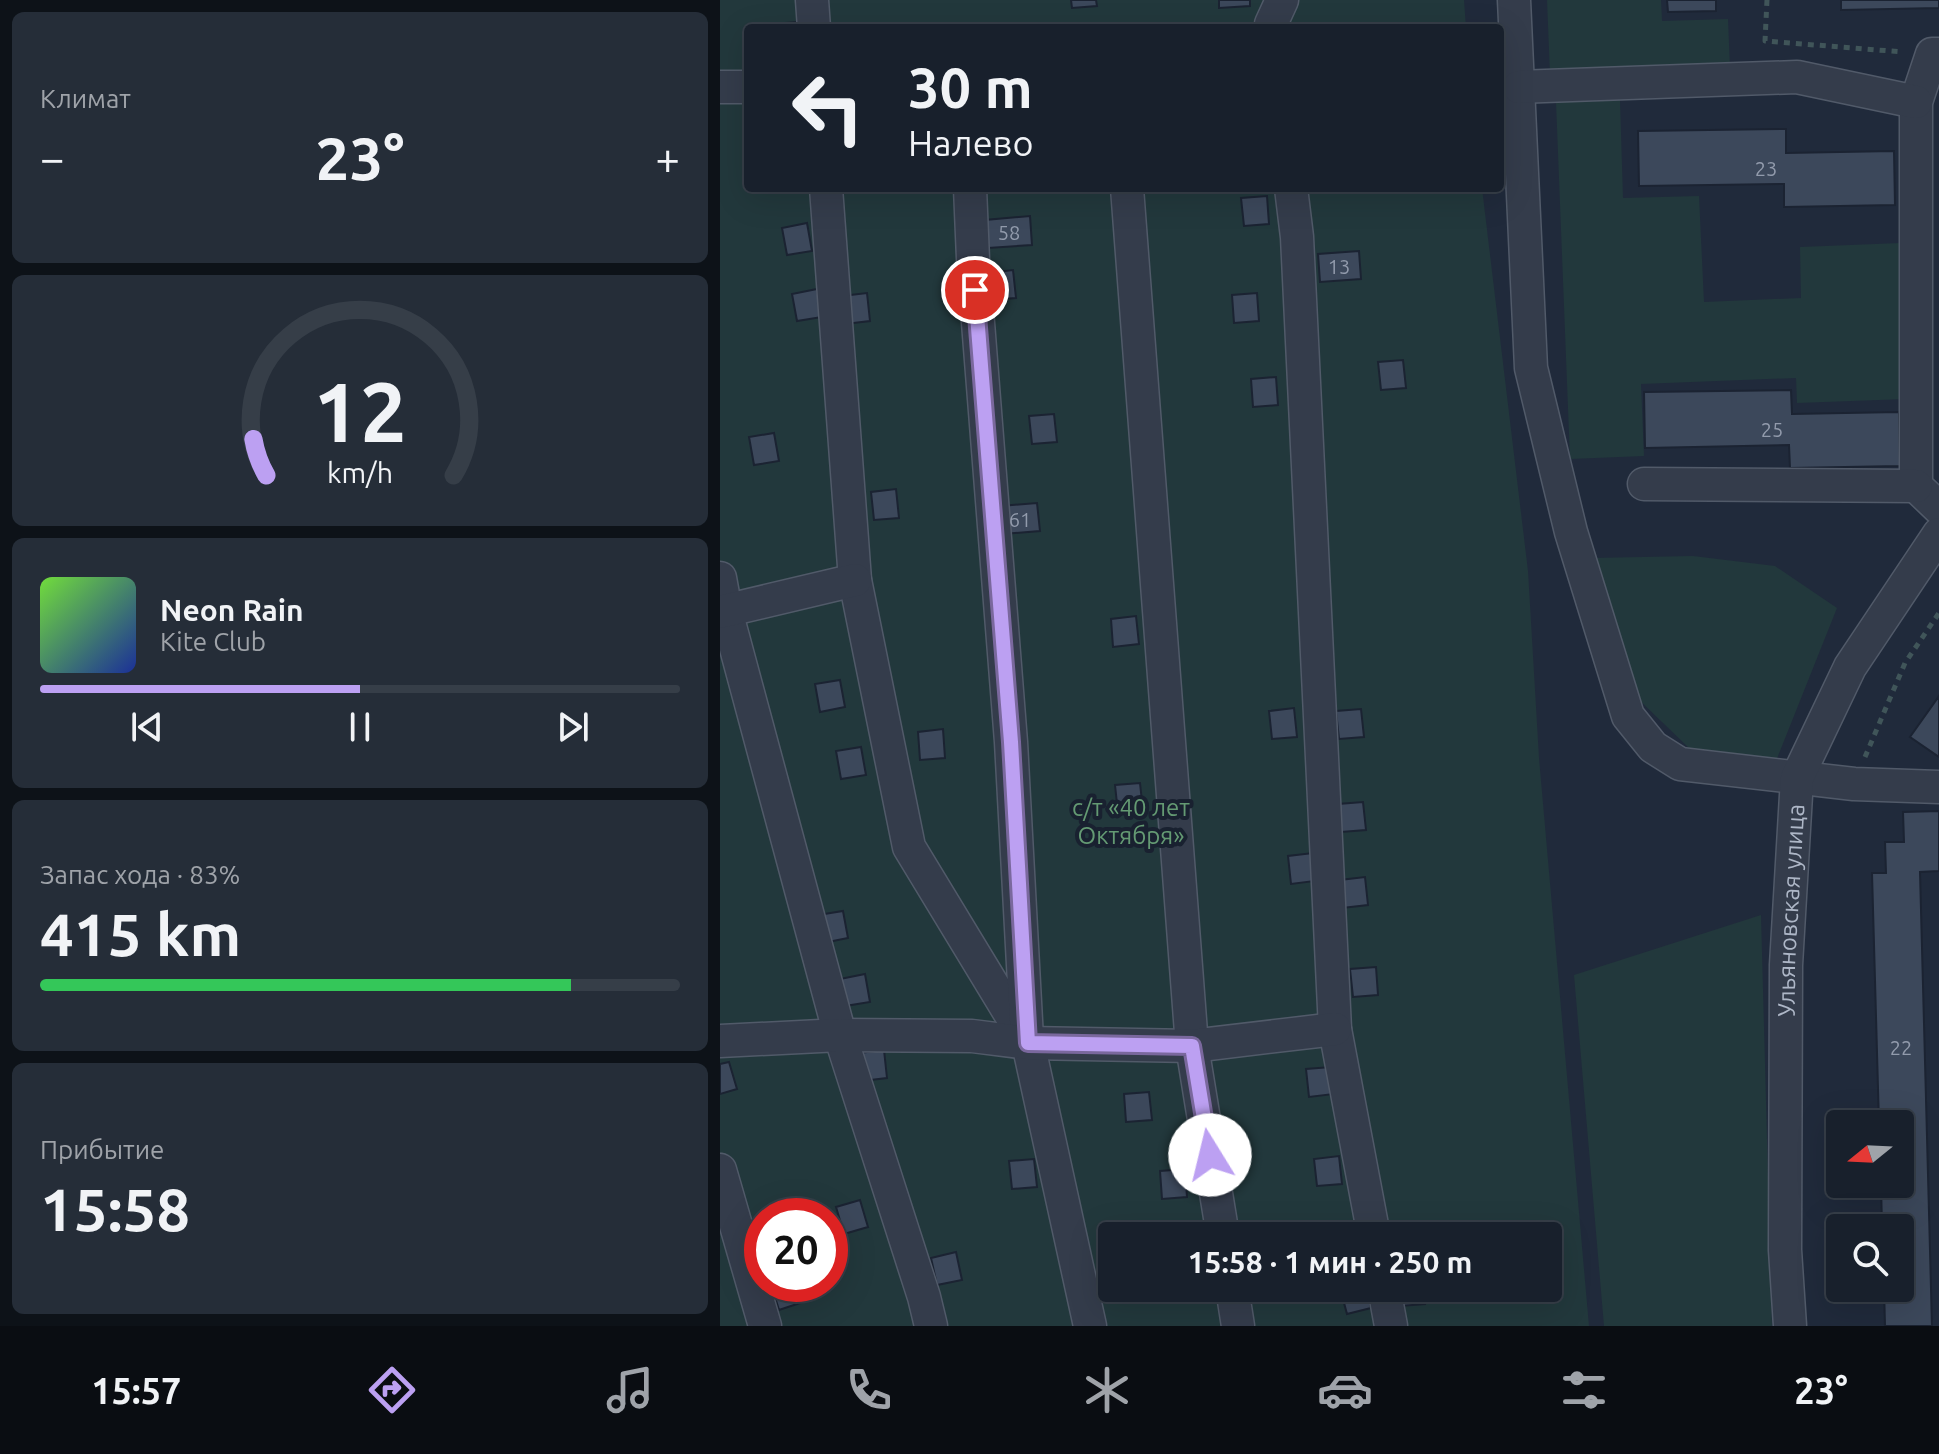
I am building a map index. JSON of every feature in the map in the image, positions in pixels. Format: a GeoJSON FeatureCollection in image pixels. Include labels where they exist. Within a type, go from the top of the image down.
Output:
{"type":"FeatureCollection","features":[{"type":"Feature","properties":{"kind":"street"},"geometry":{"type":"LineString","coordinates":[[812,0],[814,24]]}},
{"type":"Feature","properties":{"kind":"street"},"geometry":{"type":"LineString","coordinates":[[1514,0],[1531,368],[1571,532],[1628,716],[1653,747],[1680,764],[1854,784],[1939,787]]}},
{"type":"Feature","properties":{"kind":"street"},"geometry":{"type":"LineString","coordinates":[[1644,484],[1928,497],[1916,102],[1935,54]]}},
{"type":"Feature","properties":{"kind":"street"},"geometry":{"type":"LineString","coordinates":[[1519,87],[1797,77],[1916,102]]}},
{"type":"Feature","properties":{"kind":"street"},"geometry":{"type":"LineString","coordinates":[[720,87],[744,87]]}},
{"type":"Feature","properties":{"kind":"street"},"geometry":{"type":"LineString","coordinates":[[826,192],[855,580],[909,847],[1028,1043]]}},
{"type":"Feature","properties":{"kind":"street"},"geometry":{"type":"LineString","coordinates":[[970,192],[1011,742],[1028,1043],[1090,1326]]}},
{"type":"Feature","properties":{"kind":"street"},"geometry":{"type":"LineString","coordinates":[[1127,192],[1192,1046],[1221,1222]]}},
{"type":"Feature","properties":{"kind":"street"},"geometry":{"type":"LineString","coordinates":[[1291,192],[1297,237],[1335,1029],[1371,1222]]}},
{"type":"Feature","properties":{"kind":"street","name":"Ульяновская улица"},"geometry":{"type":"LineString","coordinates":[[1790,1326],[1785,1250],[1786,965],[1797,778],[1850,667],[1939,534]]}},
{"type":"Feature","properties":{"kind":"street"},"geometry":{"type":"LineString","coordinates":[[720,578],[723,612],[840,1035],[931,1326]]}},
{"type":"Feature","properties":{"kind":"street"},"geometry":{"type":"LineString","coordinates":[[723,612],[855,580]]}},
{"type":"Feature","properties":{"kind":"street"},"geometry":{"type":"LineString","coordinates":[[720,1041],[840,1035],[972,1036],[1028,1043],[1192,1046],[1335,1029]]}},
{"type":"Feature","properties":{"kind":"street"},"geometry":{"type":"LineString","coordinates":[[720,1170],[765,1326]]}},
{"type":"Feature","properties":{"kind":"street"},"geometry":{"type":"LineString","coordinates":[[1234,1302],[1238,1326]]}},
{"type":"Feature","properties":{"kind":"street"},"geometry":{"type":"LineString","coordinates":[[1385,1302],[1387,1325]]}},
{"type":"Feature","properties":{"kind":"path"},"geometry":{"type":"LineString","coordinates":[[1767,0],[1765,41],[1935,54]]}},
{"type":"Feature","properties":{"kind":"path"},"geometry":{"type":"LineString","coordinates":[[1854,784],[1905,663],[1939,613]]}},
{"type":"Feature","properties":{"kind":"green space","name":"с/т «40 лет Октября»"},"geometry":{"type":"Polygon","coordinates":[[[720,0],[1464,0],[1466,24],[744,24],[744,192],[1482,192],[1528,571],[1539,758],[1589,1326],[720,1326],[720,0]]]}},
{"type":"Feature","properties":{"kind":"green space"},"geometry":{"type":"Polygon","coordinates":[[[1547,0],[1661,0],[1662,21],[1728,19],[1730,68],[1550,75],[1547,0]]]}},
{"type":"Feature","properties":{"kind":"green space"},"geometry":{"type":"Polygon","coordinates":[[[1620,100],[1623,198],[1699,196],[1704,302],[1801,298],[1800,247],[1900,243],[1906,399],[1797,403],[1796,378],[1641,384],[1644,456],[1570,459],[1556,102],[1620,100]]]}},
{"type":"Feature","properties":{"kind":"green space"},"geometry":{"type":"Polygon","coordinates":[[[1693,556],[1775,566],[1837,608],[1776,761],[1689,748],[1634,695],[1592,558],[1693,556]]]}},
{"type":"Feature","properties":{"kind":"green space"},"geometry":{"type":"Polygon","coordinates":[[[1761,915],[1772,1326],[1604,1326],[1574,975],[1761,915]]]}},
{"type":"Feature","properties":{"kind":"building"},"geometry":{"type":"Polygon","coordinates":[[[1071,0],[1096,0],[1097,6],[1072,8],[1071,0]]]}},
{"type":"Feature","properties":{"kind":"building"},"geometry":{"type":"Polygon","coordinates":[[[1219,0],[1250,0],[1250,6],[1219,8],[1219,0]]]}},
{"type":"Feature","properties":{"kind":"building"},"geometry":{"type":"Polygon","coordinates":[[[1667,0],[1716,0],[1716,11],[1668,12],[1667,0]]]}},
{"type":"Feature","properties":{"kind":"building"},"geometry":{"type":"Polygon","coordinates":[[[1841,0],[1939,0],[1939,8],[1841,10],[1841,0]]]}},
{"type":"Feature","properties":{"kind":"building"},"geometry":{"type":"Polygon","coordinates":[[[1786,129],[1786,153],[1894,151],[1895,205],[1784,207],[1784,184],[1639,186],[1638,131],[1786,129]]]}},
{"type":"Feature","properties":{"kind":"building"},"geometry":{"type":"Polygon","coordinates":[[[1267,196],[1269,224],[1244,226],[1241,198],[1267,196]]]}},
{"type":"Feature","properties":{"kind":"building"},"geometry":{"type":"Polygon","coordinates":[[[1030,216],[1032,245],[988,248],[985,220],[1030,216]]]}},
{"type":"Feature","properties":{"kind":"building"},"geometry":{"type":"Polygon","coordinates":[[[807,223],[812,251],[787,255],[782,228],[807,223]]]}},
{"type":"Feature","properties":{"kind":"building"},"geometry":{"type":"Polygon","coordinates":[[[1359,251],[1361,279],[1320,282],[1318,254],[1359,251]]]}},
{"type":"Feature","properties":{"kind":"building"},"geometry":{"type":"Polygon","coordinates":[[[1013,270],[1016,298],[990,300],[988,273],[1013,270]]]}},
{"type":"Feature","properties":{"kind":"building"},"geometry":{"type":"Polygon","coordinates":[[[817,289],[822,317],[797,321],[792,294],[817,289]]]}},
{"type":"Feature","properties":{"kind":"building"},"geometry":{"type":"Polygon","coordinates":[[[867,293],[870,321],[845,324],[842,296],[867,293]]]}},
{"type":"Feature","properties":{"kind":"building"},"geometry":{"type":"Polygon","coordinates":[[[1257,293],[1259,321],[1234,323],[1232,295],[1257,293]]]}},
{"type":"Feature","properties":{"kind":"building"},"geometry":{"type":"Polygon","coordinates":[[[1403,360],[1406,388],[1381,390],[1378,362],[1403,360]]]}},
{"type":"Feature","properties":{"kind":"building"},"geometry":{"type":"Polygon","coordinates":[[[1276,377],[1278,405],[1253,407],[1251,379],[1276,377]]]}},
{"type":"Feature","properties":{"kind":"building"},"geometry":{"type":"Polygon","coordinates":[[[1791,390],[1792,414],[1899,412],[1900,466],[1790,468],[1789,445],[1645,448],[1644,392],[1791,390]]]}},
{"type":"Feature","properties":{"kind":"building"},"geometry":{"type":"Polygon","coordinates":[[[1054,414],[1057,442],[1032,444],[1029,416],[1054,414]]]}},
{"type":"Feature","properties":{"kind":"building"},"geometry":{"type":"Polygon","coordinates":[[[774,433],[779,461],[754,465],[749,437],[774,433]]]}},
{"type":"Feature","properties":{"kind":"building"},"geometry":{"type":"Polygon","coordinates":[[[896,489],[899,518],[874,520],[871,492],[896,489]]]}},
{"type":"Feature","properties":{"kind":"building"},"geometry":{"type":"Polygon","coordinates":[[[1037,503],[1040,531],[1003,534],[1000,506],[1037,503]]]}},
{"type":"Feature","properties":{"kind":"building"},"geometry":{"type":"Polygon","coordinates":[[[1136,616],[1139,644],[1113,647],[1111,619],[1136,616]]]}},
{"type":"Feature","properties":{"kind":"building"},"geometry":{"type":"Polygon","coordinates":[[[840,680],[845,707],[820,712],[815,684],[840,680]]]}},
{"type":"Feature","properties":{"kind":"building"},"geometry":{"type":"Polygon","coordinates":[[[1939,696],[1939,757],[1910,737],[1939,696]]]}},
{"type":"Feature","properties":{"kind":"building"},"geometry":{"type":"Polygon","coordinates":[[[1294,708],[1297,737],[1272,739],[1269,711],[1294,708]]]}},
{"type":"Feature","properties":{"kind":"building"},"geometry":{"type":"Polygon","coordinates":[[[1361,709],[1364,737],[1339,739],[1336,711],[1361,709]]]}},
{"type":"Feature","properties":{"kind":"building"},"geometry":{"type":"Polygon","coordinates":[[[943,729],[945,758],[920,760],[918,732],[943,729]]]}},
{"type":"Feature","properties":{"kind":"building"},"geometry":{"type":"Polygon","coordinates":[[[861,747],[866,775],[841,779],[836,751],[861,747]]]}},
{"type":"Feature","properties":{"kind":"building"},"geometry":{"type":"Polygon","coordinates":[[[1140,783],[1143,811],[1118,813],[1115,785],[1140,783]]]}},
{"type":"Feature","properties":{"kind":"building"},"geometry":{"type":"Polygon","coordinates":[[[1363,802],[1366,830],[1341,832],[1338,804],[1363,802]]]}},
{"type":"Feature","properties":{"kind":"building"},"geometry":{"type":"Polygon","coordinates":[[[1939,811],[1939,871],[1920,872],[1932,1326],[1885,1326],[1884,1302],[1914,1302],[1914,1214],[1882,1214],[1881,1198],[1914,1198],[1914,1110],[1879,1110],[1872,873],[1886,873],[1885,842],[1904,842],[1903,812],[1939,811]]]}},
{"type":"Feature","properties":{"kind":"building"},"geometry":{"type":"Polygon","coordinates":[[[1313,853],[1315,881],[1291,884],[1288,856],[1313,853]]]}},
{"type":"Feature","properties":{"kind":"building"},"geometry":{"type":"Polygon","coordinates":[[[1365,877],[1368,905],[1342,908],[1340,880],[1365,877]]]}},
{"type":"Feature","properties":{"kind":"building"},"geometry":{"type":"Polygon","coordinates":[[[843,911],[848,938],[823,943],[818,915],[843,911]]]}},
{"type":"Feature","properties":{"kind":"building"},"geometry":{"type":"Polygon","coordinates":[[[1376,967],[1378,995],[1353,997],[1350,969],[1376,967]]]}},
{"type":"Feature","properties":{"kind":"building"},"geometry":{"type":"Polygon","coordinates":[[[865,974],[870,1002],[845,1006],[840,979],[865,974]]]}},
{"type":"Feature","properties":{"kind":"building"},"geometry":{"type":"Polygon","coordinates":[[[884,1050],[887,1078],[862,1081],[859,1053],[884,1050]]]}},
{"type":"Feature","properties":{"kind":"building"},"geometry":{"type":"Polygon","coordinates":[[[729,1062],[737,1089],[720,1094],[720,1064],[729,1062]]]}},
{"type":"Feature","properties":{"kind":"building"},"geometry":{"type":"Polygon","coordinates":[[[1331,1067],[1334,1094],[1309,1097],[1306,1069],[1331,1067]]]}},
{"type":"Feature","properties":{"kind":"building"},"geometry":{"type":"Polygon","coordinates":[[[1149,1092],[1152,1120],[1126,1122],[1124,1094],[1149,1092]]]}},
{"type":"Feature","properties":{"kind":"building"},"geometry":{"type":"Polygon","coordinates":[[[1339,1156],[1342,1184],[1317,1186],[1314,1159],[1339,1156]]]}},
{"type":"Feature","properties":{"kind":"building"},"geometry":{"type":"Polygon","coordinates":[[[1034,1159],[1037,1187],[1012,1189],[1009,1161],[1034,1159]]]}},
{"type":"Feature","properties":{"kind":"building"},"geometry":{"type":"Polygon","coordinates":[[[1185,1169],[1187,1197],[1162,1199],[1160,1171],[1185,1169]]]}},
{"type":"Feature","properties":{"kind":"building"},"geometry":{"type":"Polygon","coordinates":[[[860,1200],[868,1227],[848,1233],[848,1204],[860,1200]]]}},
{"type":"Feature","properties":{"kind":"building"},"geometry":{"type":"Polygon","coordinates":[[[956,1252],[962,1280],[937,1285],[931,1258],[956,1252]]]}},
{"type":"Feature","properties":{"kind":"building"},"geometry":{"type":"Polygon","coordinates":[[[777,1302],[803,1302],[779,1310],[777,1302]]]}},
{"type":"Feature","properties":{"kind":"building"},"geometry":{"type":"Polygon","coordinates":[[[1344,1302],[1370,1302],[1371,1308],[1347,1314],[1344,1302]]]}},
{"type":"Feature","properties":{"kind":"building"},"geometry":{"type":"Polygon","coordinates":[[[1400,1302],[1425,1304],[1400,1306],[1400,1302]]]}},
{"type":"Feature","properties":{"kind":"route"},"geometry":{"type":"LineString","coordinates":[[975,290],[1011,742],[1028,1043],[1192,1046],[1210,1155]]}}]}
